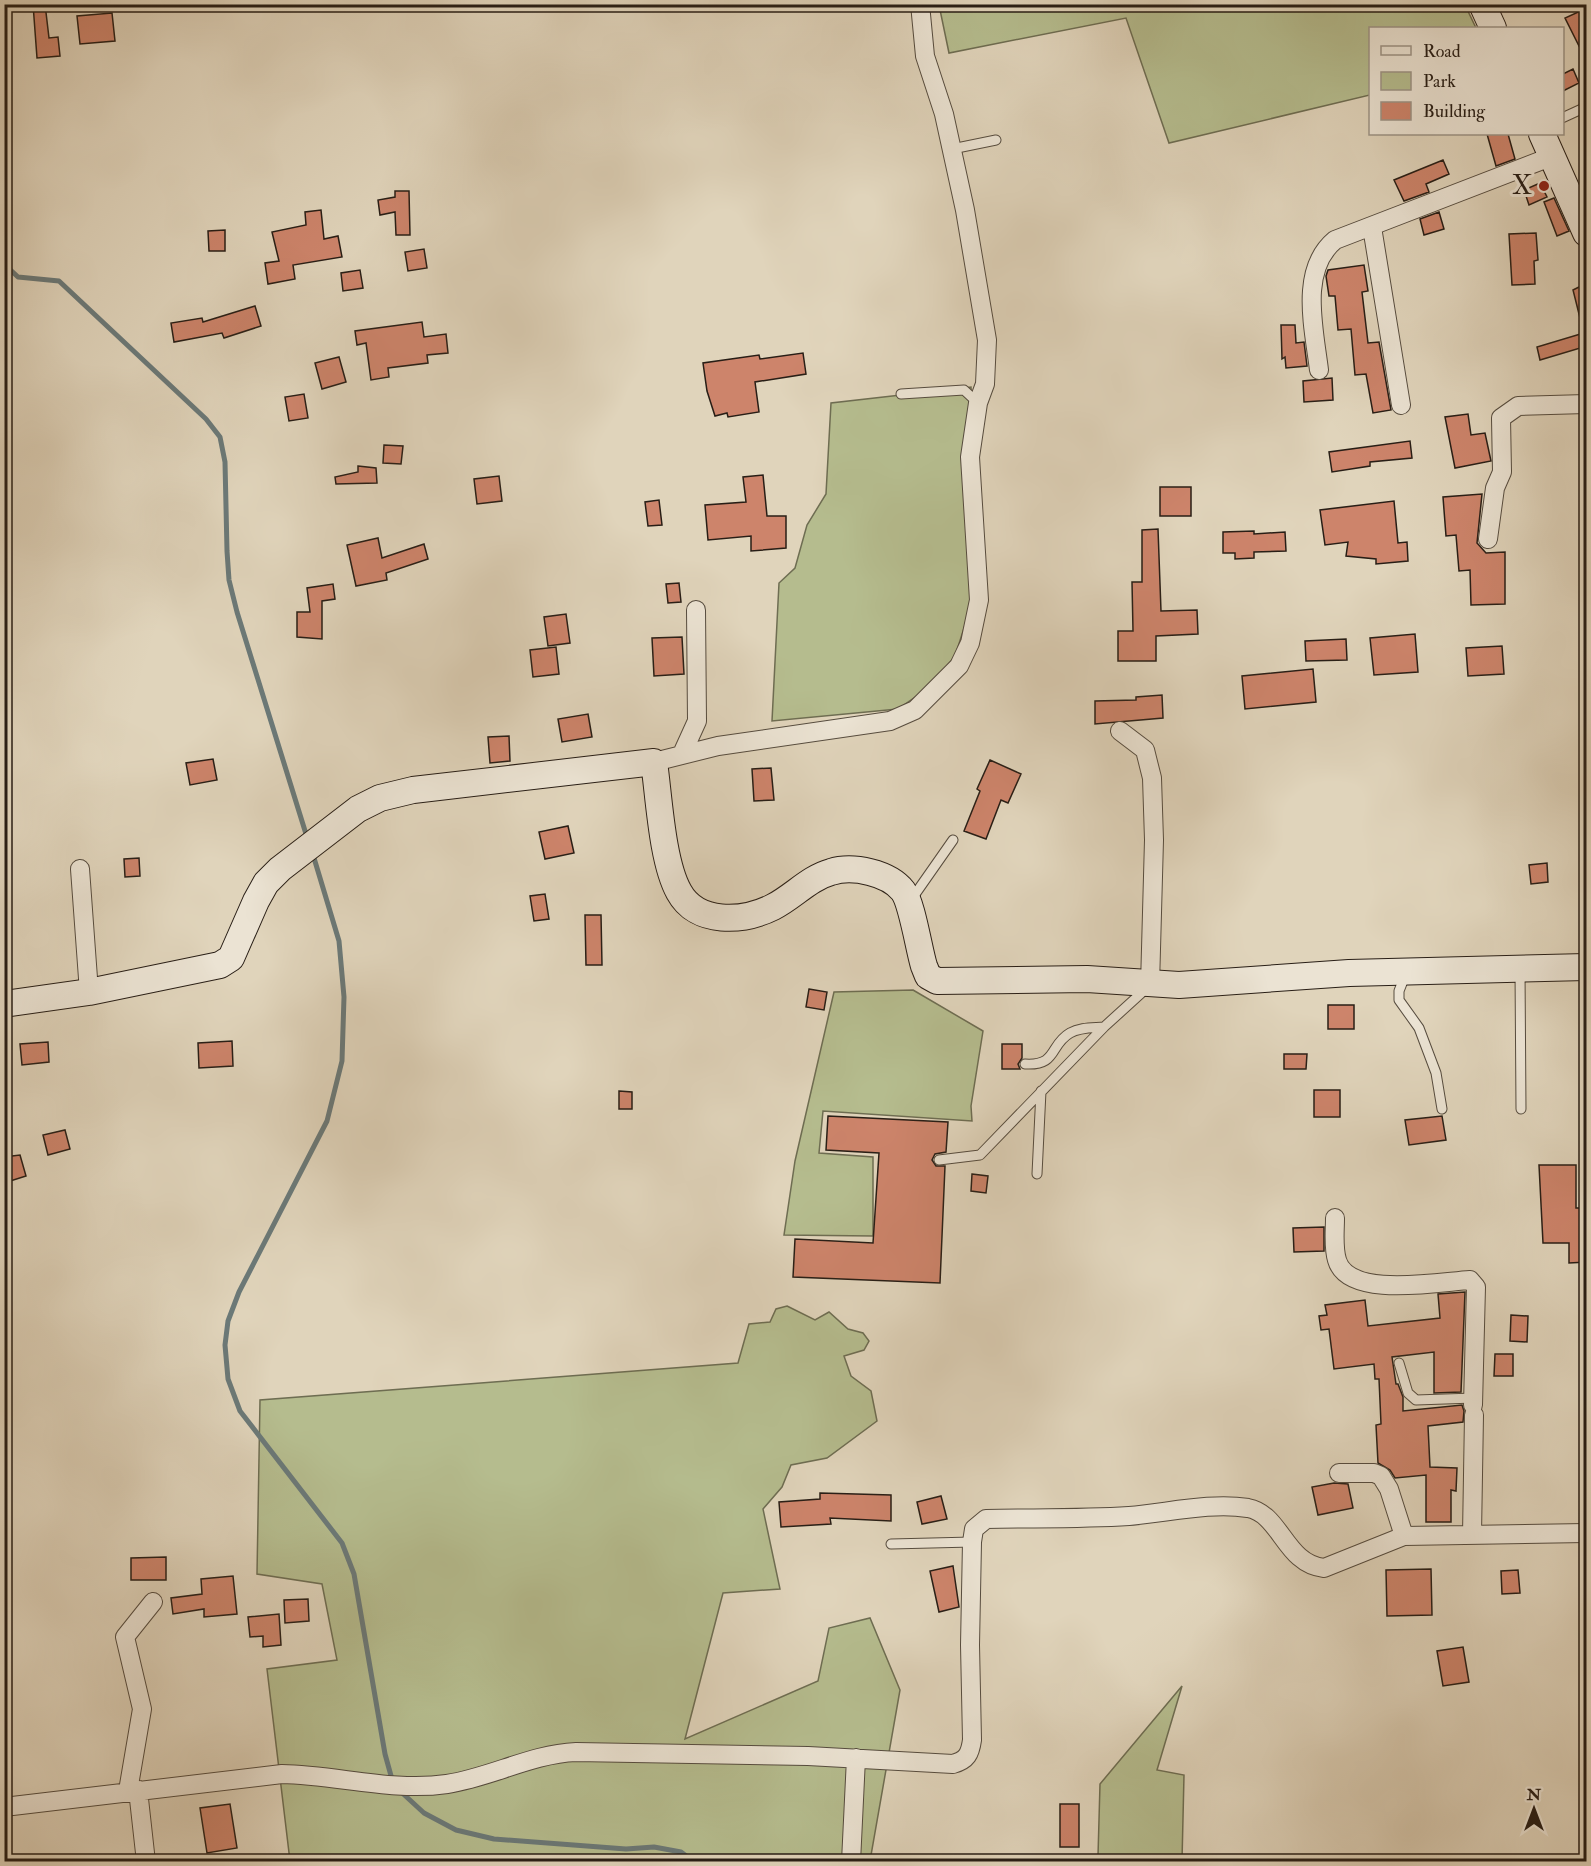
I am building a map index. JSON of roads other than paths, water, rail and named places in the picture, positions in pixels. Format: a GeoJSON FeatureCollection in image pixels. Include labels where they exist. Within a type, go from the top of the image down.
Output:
{"type":"FeatureCollection","features":[{"type":"Feature","properties":{"kind":"street"},"geometry":{"type":"LineString","coordinates":[[4,1004],[90,992],[220,965],[231,958],[256,901],[266,884],[280,869],[358,809],[380,798],[413,790],[654,762],[718,746],[890,721],[915,710],[950,678],[970,643],[979,600],[970,457],[978,403],[985,384],[987,340],[977,269],[952,149],[925,56],[920,4]]}},
{"type":"Feature","properties":{"kind":"street"},"geometry":{"type":"LineString","coordinates":[[1482,4],[1493,27]]}},
{"type":"Feature","properties":{"kind":"street"},"geometry":{"type":"LineString","coordinates":[[1318,369],[1313,311],[1314,274],[1317,260],[1324,249],[1335,240],[1372,227],[1547,145],[1587,233]]}},
{"type":"Feature","properties":{"kind":"street"},"geometry":{"type":"LineString","coordinates":[[1372,227],[1401,405]]}},
{"type":"Feature","properties":{"kind":"street"},"geometry":{"type":"LineString","coordinates":[[1488,539],[1495,488],[1502,471],[1501,418],[1518,406],[1587,404]]}},
{"type":"Feature","properties":{"kind":"street"},"geometry":{"type":"LineString","coordinates":[[682,754],[697,721],[696,610]]}},
{"type":"Feature","properties":{"kind":"street"},"geometry":{"type":"LineString","coordinates":[[1120,731],[1145,750],[1152,778],[1154,840],[1150,985]]}},
{"type":"Feature","properties":{"kind":"street"},"geometry":{"type":"LineString","coordinates":[[654,762],[671,872],[679,893],[693,908],[708,916],[732,919],[772,908],[811,881],[832,872],[855,869],[886,878],[903,892],[924,966],[928,976],[937,981],[1087,979],[1150,985],[1179,985],[1407,971],[1587,967]]}},
{"type":"Feature","properties":{"kind":"street"},"geometry":{"type":"LineString","coordinates":[[80,869],[90,992]]}},
{"type":"Feature","properties":{"kind":"street"},"geometry":{"type":"LineString","coordinates":[[1335,1218],[1337,1261],[1347,1276],[1380,1285],[1470,1280],[1474,1282],[1476,1287],[1472,1535]]}},
{"type":"Feature","properties":{"kind":"street"},"geometry":{"type":"LineString","coordinates":[[1339,1473],[1374,1473],[1382,1476],[1389,1489],[1404,1536]]}},
{"type":"Feature","properties":{"kind":"street"},"geometry":{"type":"LineString","coordinates":[[4,1807],[282,1774],[316,1774],[393,1785],[446,1784],[479,1778],[549,1753],[856,1758],[953,1764],[963,1761],[970,1752],[972,1740],[970,1645],[972,1542],[974,1529],[986,1519],[1094,1518],[1224,1507],[1257,1511],[1267,1517],[1286,1544],[1312,1567],[1324,1568],[1404,1536],[1587,1533]]}},
{"type":"Feature","properties":{"kind":"street"},"geometry":{"type":"LineString","coordinates":[[146,1862],[133,1791],[142,1709],[125,1637],[153,1602]]}},
{"type":"Feature","properties":{"kind":"street"},"geometry":{"type":"LineString","coordinates":[[851,1862],[856,1758]]}},
{"type":"Feature","properties":{"kind":"lane"},"geometry":{"type":"LineString","coordinates":[[1564,118],[1587,107]]}},
{"type":"Feature","properties":{"kind":"lane"},"geometry":{"type":"LineString","coordinates":[[952,149],[996,140]]}},
{"type":"Feature","properties":{"kind":"lane"},"geometry":{"type":"LineString","coordinates":[[901,394],[964,390],[978,403]]}},
{"type":"Feature","properties":{"kind":"lane"},"geometry":{"type":"LineString","coordinates":[[908,905],[953,840]]}},
{"type":"Feature","properties":{"kind":"lane"},"geometry":{"type":"LineString","coordinates":[[1520,968],[1521,1109]]}},
{"type":"Feature","properties":{"kind":"lane"},"geometry":{"type":"LineString","coordinates":[[1407,971],[1399,990],[1399,1000],[1419,1028],[1436,1073],[1443,1109]]}},
{"type":"Feature","properties":{"kind":"lane"},"geometry":{"type":"LineString","coordinates":[[939,1160],[980,1155],[1104,1027],[1150,985]]}},
{"type":"Feature","properties":{"kind":"lane"},"geometry":{"type":"LineString","coordinates":[[1025,1064],[1037,1065],[1048,1060],[1062,1040],[1073,1031],[1104,1027]]}},
{"type":"Feature","properties":{"kind":"lane"},"geometry":{"type":"LineString","coordinates":[[1037,1174],[1041,1090]]}},
{"type":"Feature","properties":{"kind":"lane"},"geometry":{"type":"LineString","coordinates":[[1399,1363],[1408,1393],[1416,1400],[1474,1406]]}},
{"type":"Feature","properties":{"kind":"lane"},"geometry":{"type":"LineString","coordinates":[[891,1544],[972,1542]]}},
{"type":"Feature","properties":{"kind":"waterway"},"geometry":{"type":"LineString","coordinates":[[4,264],[18,277],[59,281],[206,419],[220,437],[225,462],[229,580],[306,834]]}},
{"type":"Feature","properties":{"kind":"waterway"},"geometry":{"type":"LineString","coordinates":[[314,858],[339,941],[344,997],[342,1061],[327,1121],[239,1292],[228,1321],[225,1345],[228,1379],[240,1411],[342,1543],[354,1574],[385,1754],[393,1783]]}},
{"type":"Feature","properties":{"kind":"waterway"},"geometry":{"type":"LineString","coordinates":[[399,1790],[424,1813],[456,1830],[494,1839],[626,1849],[654,1847],[681,1852],[694,1862]]}},
{"type":"Feature","properties":{"kind":"place","name":"X"},"geometry":{"type":"Point","coordinates":[1544,186]}}]}
